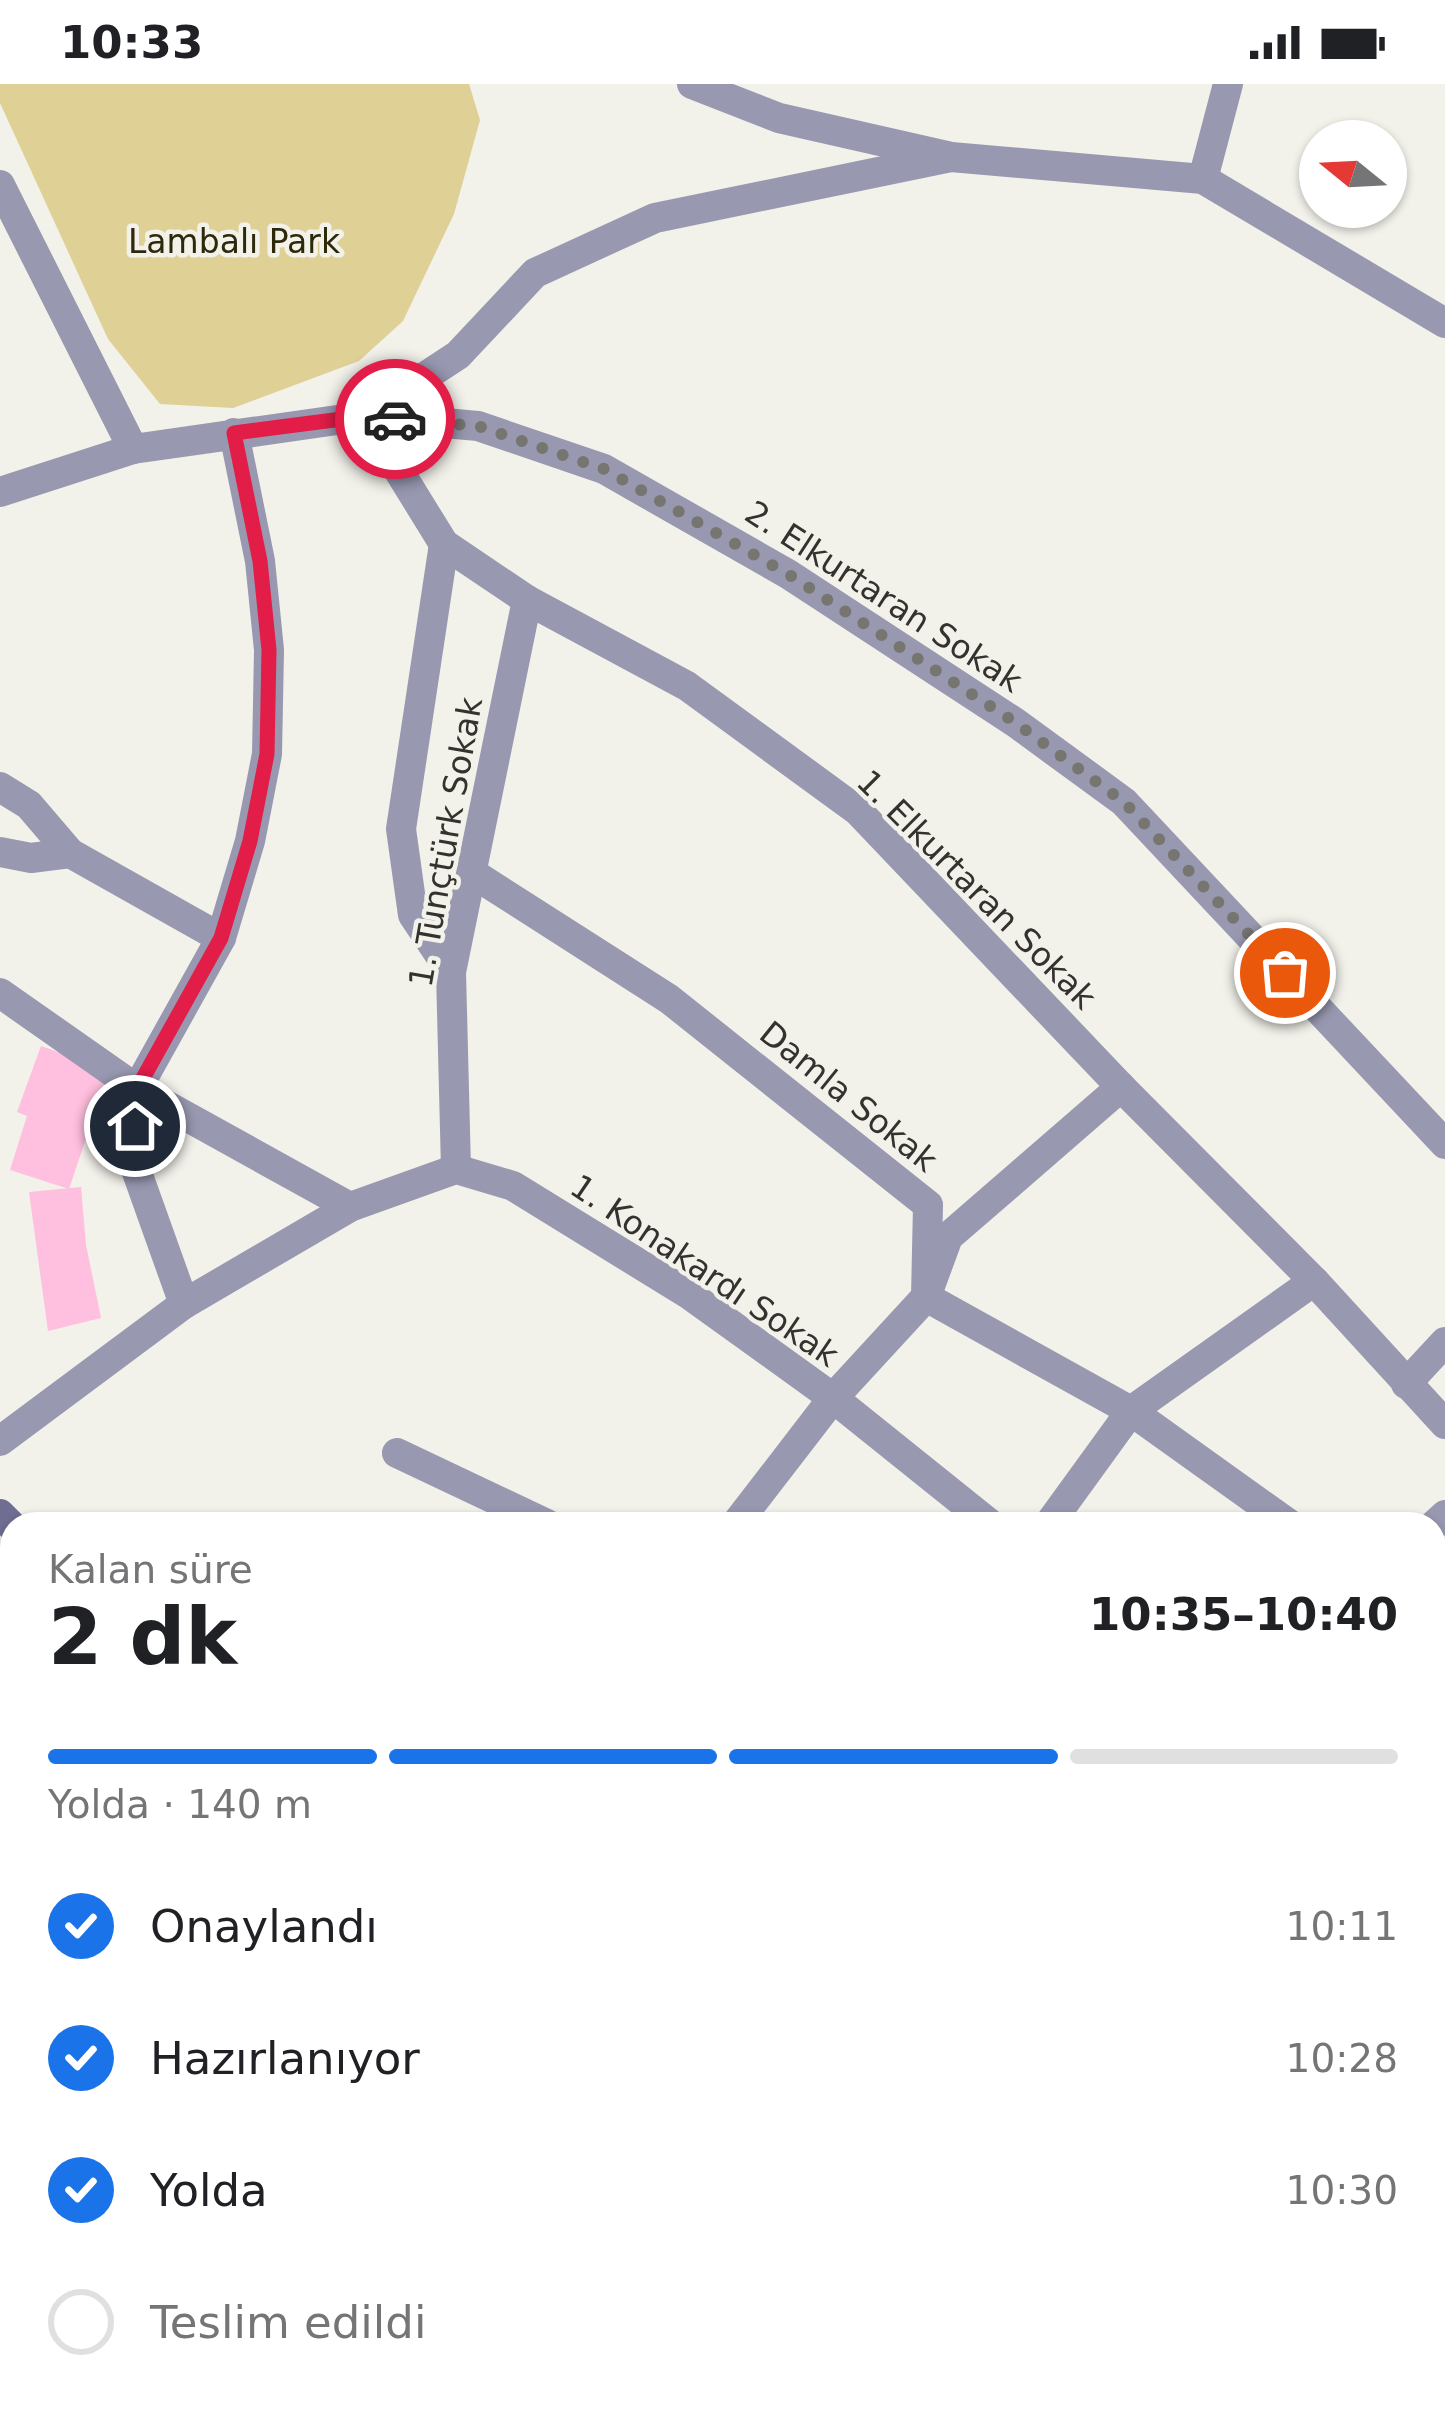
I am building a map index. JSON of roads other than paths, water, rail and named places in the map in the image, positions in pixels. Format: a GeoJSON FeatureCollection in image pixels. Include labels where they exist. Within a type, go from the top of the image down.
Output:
{"type":"FeatureCollection","features":[{"type":"Feature","properties":{"kind":"street"},"geometry":{"type":"LineString","coordinates":[[692,84],[779,118],[951,157],[1203,179],[1445,323]]}},
{"type":"Feature","properties":{"kind":"street"},"geometry":{"type":"LineString","coordinates":[[1203,179],[1228,84]]}},
{"type":"Feature","properties":{"kind":"street"},"geometry":{"type":"LineString","coordinates":[[365,416],[458,355],[535,273],[655,218],[951,157]]}},
{"type":"Feature","properties":{"kind":"street"},"geometry":{"type":"LineString","coordinates":[[1,188],[134,449]]}},
{"type":"Feature","properties":{"kind":"street","name":"2. Elkurtaran Sokak"},"geometry":{"type":"LineString","coordinates":[[0,492],[134,449],[365,416],[478,426],[604,469],[788,574],[1016,723],[1124,802],[1445,1144]]}},
{"type":"Feature","properties":{"kind":"street","name":"1. Elkurtaran Sokak"},"geometry":{"type":"LineString","coordinates":[[365,416],[444,544],[527,600],[687,686],[858,811],[1120,1087],[1314,1281],[1445,1424]]}},
{"type":"Feature","properties":{"kind":"street"},"geometry":{"type":"LineString","coordinates":[[184,1304],[134,1164],[137,1089],[221,938],[250,841],[267,733],[269,650],[260,561],[234,433]]}},
{"type":"Feature","properties":{"kind":"street"},"geometry":{"type":"LineString","coordinates":[[444,544],[401,829],[413,915],[451,972]]}},
{"type":"Feature","properties":{"kind":"street","name":"1. Tunçtürk Sokak"},"geometry":{"type":"LineString","coordinates":[[456,1169],[451,972],[527,600]]}},
{"type":"Feature","properties":{"kind":"street"},"geometry":{"type":"LineString","coordinates":[[0,788],[29,805],[70,853],[221,938]]}},
{"type":"Feature","properties":{"kind":"street"},"geometry":{"type":"LineString","coordinates":[[0,852],[31,858],[70,853]]}},
{"type":"Feature","properties":{"kind":"street","name":"Damla Sokak"},"geometry":{"type":"LineString","coordinates":[[472,873],[669,999],[928,1205],[926,1297]]}},
{"type":"Feature","properties":{"kind":"street"},"geometry":{"type":"LineString","coordinates":[[0,993],[137,1089],[350,1207]]}},
{"type":"Feature","properties":{"kind":"street"},"geometry":{"type":"LineString","coordinates":[[745,1512],[832,1398],[926,1297],[949,1237],[1120,1087]]}},
{"type":"Feature","properties":{"kind":"street"},"geometry":{"type":"LineString","coordinates":[[0,1441],[184,1304],[350,1207],[456,1169]]}},
{"type":"Feature","properties":{"kind":"street","name":"1. Konakardı Sokak"},"geometry":{"type":"LineString","coordinates":[[456,1169],[513,1186],[690,1295],[832,1398],[975,1512]]}},
{"type":"Feature","properties":{"kind":"street"},"geometry":{"type":"LineString","coordinates":[[1058,1512],[1131,1411],[1314,1281]]}},
{"type":"Feature","properties":{"kind":"street"},"geometry":{"type":"LineString","coordinates":[[926,1297],[1131,1411],[1272,1512]]}},
{"type":"Feature","properties":{"kind":"street"},"geometry":{"type":"LineString","coordinates":[[1406,1384],[1445,1342]]}},
{"type":"Feature","properties":{"kind":"street"},"geometry":{"type":"LineString","coordinates":[[397,1453],[522,1512]]}},
{"type":"Feature","properties":{"kind":"park label","name":"Lambalı Park"},"geometry":{"type":"Point","coordinates":[234,241]}}]}
